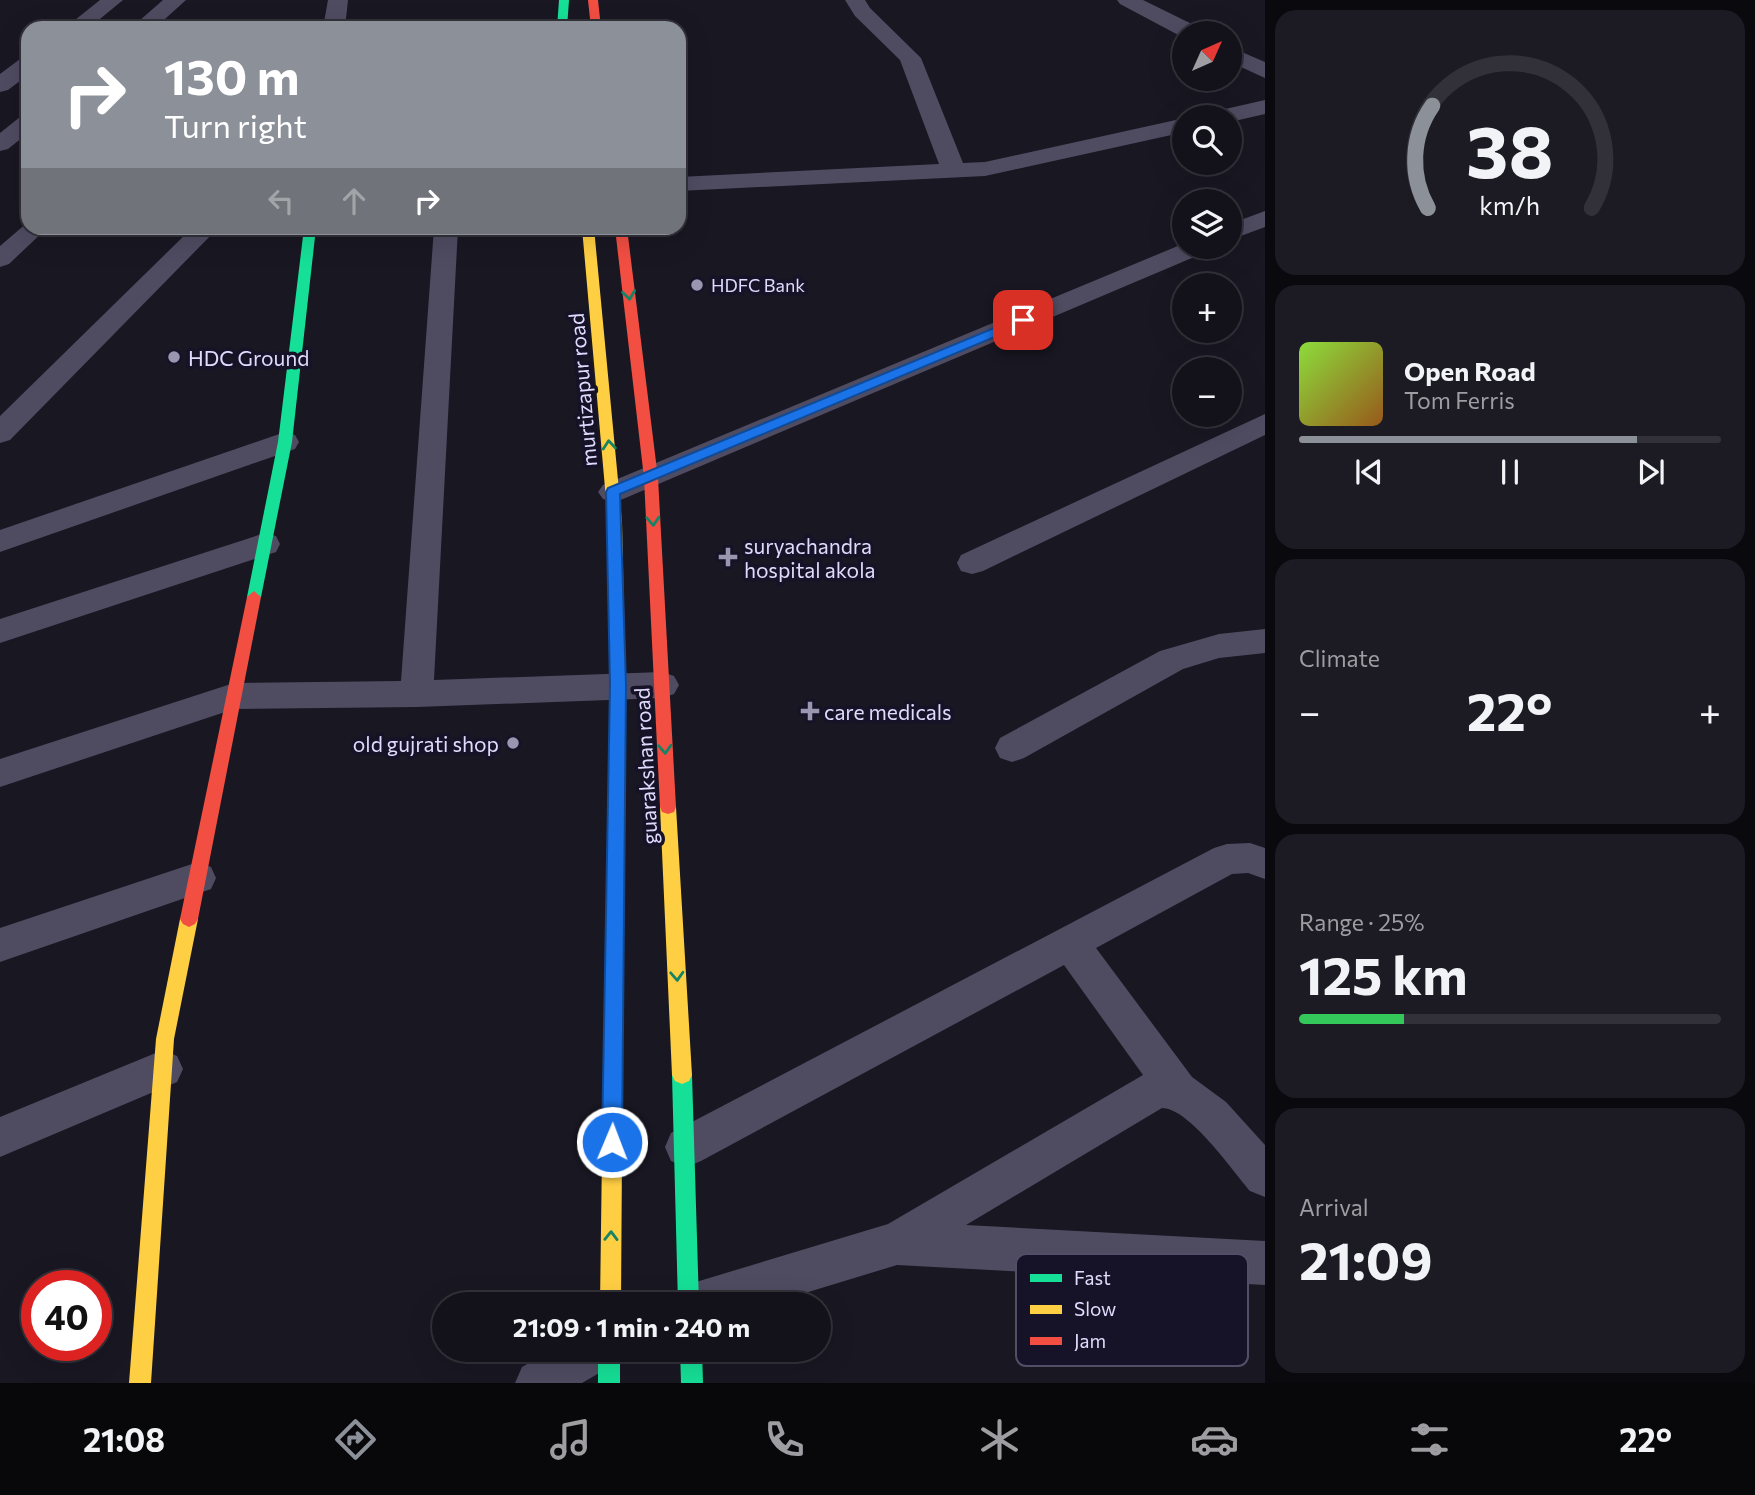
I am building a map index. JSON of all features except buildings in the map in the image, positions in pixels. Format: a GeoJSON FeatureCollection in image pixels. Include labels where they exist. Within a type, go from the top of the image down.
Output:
{"type":"FeatureCollection","features":[{"type":"Feature","properties":{"kind":"street"},"geometry":{"type":"LineString","coordinates":[[85,21],[113,0]]}},
{"type":"Feature","properties":{"kind":"street"},"geometry":{"type":"LineString","coordinates":[[150,21],[176,0]]}},
{"type":"Feature","properties":{"kind":"street"},"geometry":{"type":"LineString","coordinates":[[335,21],[338,0]]}},
{"type":"Feature","properties":{"kind":"street"},"geometry":{"type":"LineString","coordinates":[[562,21],[564,0]]}},
{"type":"Feature","properties":{"kind":"street"},"geometry":{"type":"LineString","coordinates":[[593,0],[595,21]]}},
{"type":"Feature","properties":{"kind":"street"},"geometry":{"type":"LineString","coordinates":[[855,0],[862,12],[910,58],[954,171]]}},
{"type":"Feature","properties":{"kind":"street"},"geometry":{"type":"LineString","coordinates":[[1128,0],[1172,23]]}},
{"type":"Feature","properties":{"kind":"street"},"geometry":{"type":"LineString","coordinates":[[1242,59],[1265,71]]}},
{"type":"Feature","properties":{"kind":"street"},"geometry":{"type":"LineString","coordinates":[[0,85],[16,66]]}},
{"type":"Feature","properties":{"kind":"street"},"geometry":{"type":"LineString","coordinates":[[1242,112],[1265,107]]}},
{"type":"Feature","properties":{"kind":"street"},"geometry":{"type":"LineString","coordinates":[[686,184],[985,169],[1172,128]]}},
{"type":"Feature","properties":{"kind":"street"},"geometry":{"type":"LineString","coordinates":[[1242,228],[1265,218]]}},
{"type":"Feature","properties":{"kind":"street"},"geometry":{"type":"LineString","coordinates":[[0,259],[27,235]]}},
{"type":"Feature","properties":{"kind":"street"},"geometry":{"type":"LineString","coordinates":[[0,433],[199,235]]}},
{"type":"Feature","properties":{"kind":"street"},"geometry":{"type":"LineString","coordinates":[[140,1383],[165,1039],[285,442],[309,235]]}},
{"type":"Feature","properties":{"kind":"street"},"geometry":{"type":"LineString","coordinates":[[417,694],[446,235]]}},
{"type":"Feature","properties":{"kind":"street","name":"murtizapur road"},"geometry":{"type":"LineString","coordinates":[[589,235],[613,492],[618,685],[610,1292]]}},
{"type":"Feature","properties":{"kind":"street","name":"guarakshan road"},"geometry":{"type":"LineString","coordinates":[[622,235],[651,478],[686,1147],[689,1292]]}},
{"type":"Feature","properties":{"kind":"street"},"geometry":{"type":"LineString","coordinates":[[613,492],[1172,258]]}},
{"type":"Feature","properties":{"kind":"street"},"geometry":{"type":"LineString","coordinates":[[972,563],[1265,424]]}},
{"type":"Feature","properties":{"kind":"street"},"geometry":{"type":"LineString","coordinates":[[0,541],[285,442]]}},
{"type":"Feature","properties":{"kind":"street"},"geometry":{"type":"LineString","coordinates":[[0,631],[265,544]]}},
{"type":"Feature","properties":{"kind":"street"},"geometry":{"type":"LineString","coordinates":[[1013,748],[1172,660],[1219,646],[1265,641]]}},
{"type":"Feature","properties":{"kind":"street"},"geometry":{"type":"LineString","coordinates":[[0,773],[234,696],[417,694],[662,685]]}},
{"type":"Feature","properties":{"kind":"street"},"geometry":{"type":"LineString","coordinates":[[686,1147],[1227,859],[1250,858],[1265,864]]}},
{"type":"Feature","properties":{"kind":"street"},"geometry":{"type":"LineString","coordinates":[[0,945],[198,878]]}},
{"type":"Feature","properties":{"kind":"street"},"geometry":{"type":"LineString","coordinates":[[1070,943],[1178,1091]]}},
{"type":"Feature","properties":{"kind":"street"},"geometry":{"type":"LineString","coordinates":[[0,1137],[163,1069]]}},
{"type":"Feature","properties":{"kind":"street"},"geometry":{"type":"LineString","coordinates":[[736,1292],[897,1243],[1158,1088],[1178,1091],[1197,1102],[1265,1176]]}},
{"type":"Feature","properties":{"kind":"street"},"geometry":{"type":"LineString","coordinates":[[897,1243],[1099,1254]]}},
{"type":"Feature","properties":{"kind":"street"},"geometry":{"type":"LineString","coordinates":[[538,1383],[574,1362]]}},
{"type":"Feature","properties":{"kind":"street"},"geometry":{"type":"LineString","coordinates":[[609,1362],[609,1383]]}},
{"type":"Feature","properties":{"kind":"street"},"geometry":{"type":"LineString","coordinates":[[691,1362],[692,1383]]}},
{"type":"Feature","properties":{"kind":"traffic: fast"},"geometry":{"type":"LineString","coordinates":[[562,21],[564,0]]}},
{"type":"Feature","properties":{"kind":"traffic: fast"},"geometry":{"type":"LineString","coordinates":[[254,597],[285,442],[309,235]]}},
{"type":"Feature","properties":{"kind":"traffic: fast"},"geometry":{"type":"LineString","coordinates":[[682,1075],[689,1292]]}},
{"type":"Feature","properties":{"kind":"traffic: fast"},"geometry":{"type":"LineString","coordinates":[[609,1362],[609,1383]]}},
{"type":"Feature","properties":{"kind":"traffic: fast"},"geometry":{"type":"LineString","coordinates":[[691,1362],[692,1383]]}},
{"type":"Feature","properties":{"kind":"traffic: slow"},"geometry":{"type":"LineString","coordinates":[[589,235],[615,522],[616,565]]}},
{"type":"Feature","properties":{"kind":"traffic: slow"},"geometry":{"type":"LineString","coordinates":[[668,807],[682,1075]]}},
{"type":"Feature","properties":{"kind":"traffic: slow"},"geometry":{"type":"LineString","coordinates":[[140,1383],[165,1039],[189,919]]}},
{"type":"Feature","properties":{"kind":"traffic: slow"},"geometry":{"type":"LineString","coordinates":[[610,1292],[612,1154]]}},
{"type":"Feature","properties":{"kind":"traffic: jam"},"geometry":{"type":"LineString","coordinates":[[593,0],[595,21]]}},
{"type":"Feature","properties":{"kind":"traffic: jam"},"geometry":{"type":"LineString","coordinates":[[622,235],[651,478],[668,807]]}},
{"type":"Feature","properties":{"kind":"traffic: jam"},"geometry":{"type":"LineString","coordinates":[[612,1154],[618,686],[616,565]]}},
{"type":"Feature","properties":{"kind":"traffic: jam"},"geometry":{"type":"LineString","coordinates":[[189,919],[254,597]]}},
{"type":"Feature","properties":{"kind":"place","name":"HDFC Bank"},"geometry":{"type":"Point","coordinates":[697,285]}},
{"type":"Feature","properties":{"kind":"place","name":"HDC Ground"},"geometry":{"type":"Point","coordinates":[174,357]}},
{"type":"Feature","properties":{"kind":"place","name":"suryachandra hospital akola"},"geometry":{"type":"Point","coordinates":[728,557]}},
{"type":"Feature","properties":{"kind":"place","name":"care medicals"},"geometry":{"type":"Point","coordinates":[810,711]}},
{"type":"Feature","properties":{"kind":"place","name":"old gujrati shop"},"geometry":{"type":"Point","coordinates":[513,743]}},
{"type":"Feature","properties":{"kind":"route"},"geometry":{"type":"LineString","coordinates":[[612,1142],[618,685],[613,492],[1023,320]]}}]}
